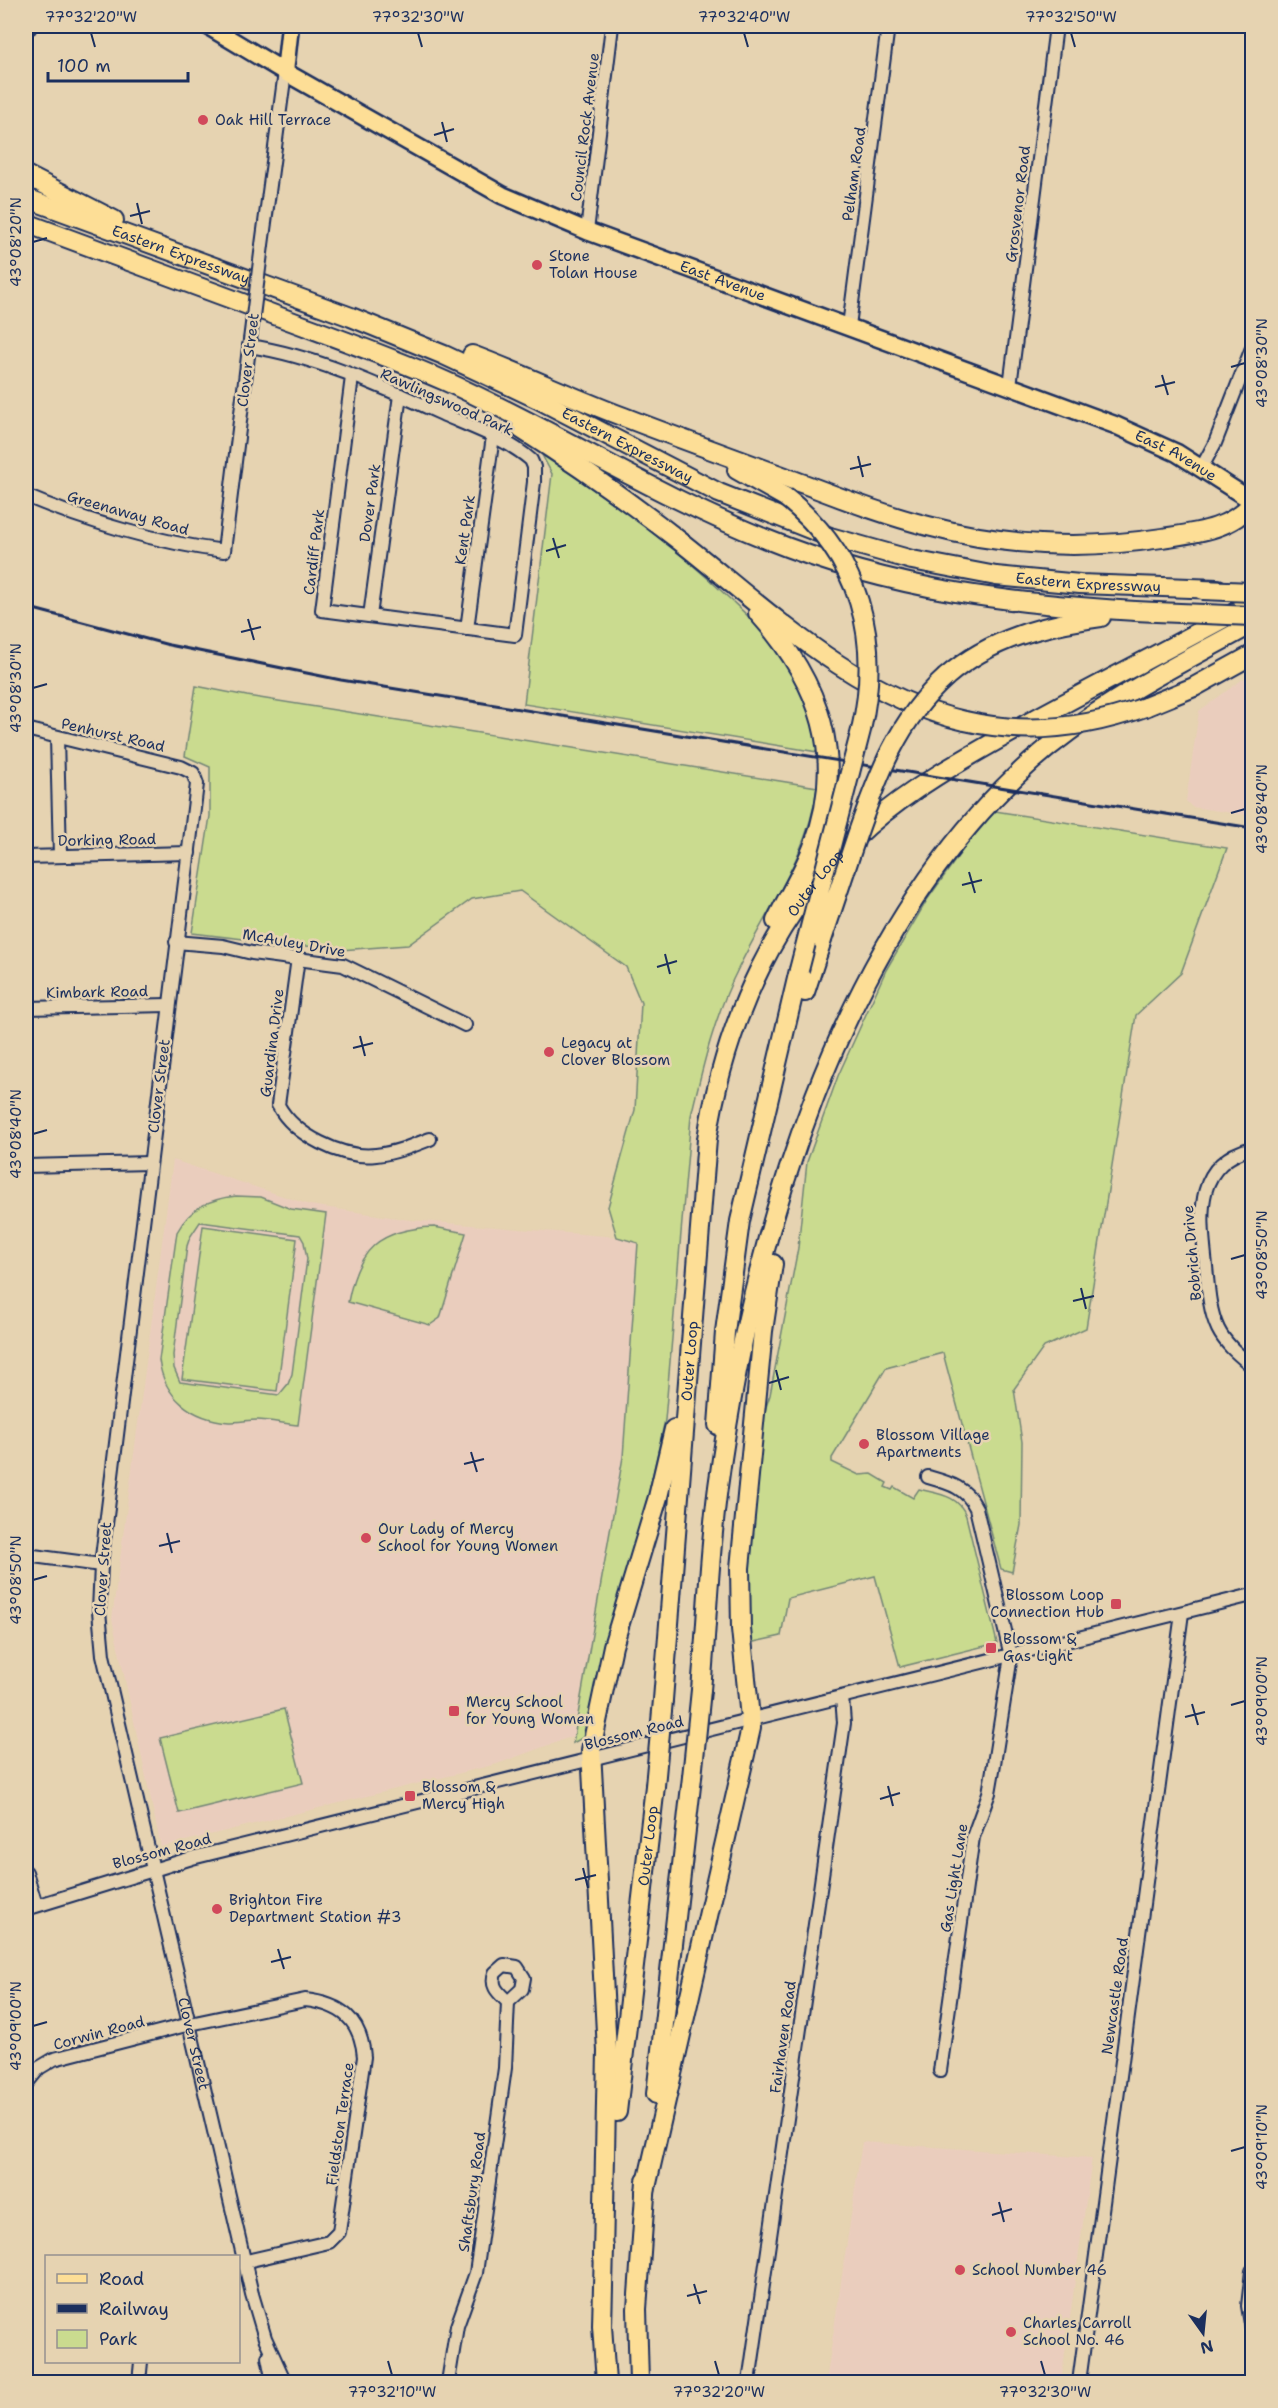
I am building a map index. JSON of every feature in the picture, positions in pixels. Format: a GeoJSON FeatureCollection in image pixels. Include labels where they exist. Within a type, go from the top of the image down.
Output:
{"type":"FeatureCollection","features":[{"type":"Feature","properties":{"kind":"highway"},"geometry":{"type":"LineString","coordinates":[[26,175],[191,258]]}},
{"type":"Feature","properties":{"kind":"highway","name":"Eastern Expressway"},"geometry":{"type":"LineString","coordinates":[[26,198],[351,318],[444,355],[500,380],[727,497],[838,540],[912,560],[996,576],[1080,584],[1202,590],[1252,599]]}},
{"type":"Feature","properties":{"kind":"highway","name":"Eastern Expressway"},"geometry":{"type":"LineString","coordinates":[[26,223],[399,362],[515,414],[710,515],[813,557],[910,584],[976,597],[1052,606],[1156,612],[1252,599]]}},
{"type":"Feature","properties":{"kind":"highway"},"geometry":{"type":"LineString","coordinates":[[26,232],[145,267]]}},
{"type":"Feature","properties":{"kind":"highway"},"geometry":{"type":"LineString","coordinates":[[351,318],[482,359],[622,417],[748,475],[785,497],[823,535],[847,572],[862,612],[870,663],[864,721],[761,1128],[742,1211],[728,1301],[721,1372],[701,1690],[645,2192],[637,2310],[639,2382]]}},
{"type":"Feature","properties":{"kind":"highway"},"geometry":{"type":"LineString","coordinates":[[399,362],[482,405],[533,436],[609,488],[827,656],[865,681],[919,708],[965,721],[1006,728],[1059,727],[1099,721],[1145,707],[1194,687],[1252,655]]}},
{"type":"Feature","properties":{"kind":"highway"},"geometry":{"type":"LineString","coordinates":[[622,417],[891,515],[950,532],[1004,541],[1066,545],[1155,540],[1224,525],[1239,517],[1252,502]]}},
{"type":"Feature","properties":{"kind":"highway"},"geometry":{"type":"LineString","coordinates":[[709,565],[769,625],[798,663],[818,709],[827,753],[824,804],[814,842],[802,873],[757,960],[744,992],[735,1024]]}},
{"type":"Feature","properties":{"kind":"highway","name":"Outer Loop"},"geometry":{"type":"LineString","coordinates":[[606,2382],[602,2326],[603,2258],[608,2190],[655,1786],[707,1139],[720,1073],[735,1024],[755,978],[789,919],[820,878],[866,828],[905,797],[940,774],[1252,599]]}},
{"type":"Feature","properties":{"kind":"highway"},"geometry":{"type":"LineString","coordinates":[[761,1128],[870,798],[888,752],[913,711],[946,677],[990,647],[1032,630],[1089,619],[1156,612]]}},
{"type":"Feature","properties":{"kind":"highway"},"geometry":{"type":"LineString","coordinates":[[711,1553],[721,1468],[748,1317],[779,1202],[812,1105],[845,1027],[884,951],[930,878],[982,810],[1030,762],[1076,726],[1120,698],[1252,624]]}},
{"type":"Feature","properties":{"kind":"highway"},"geometry":{"type":"LineString","coordinates":[[645,2192],[750,1733],[751,1720],[742,1639],[740,1579],[763,1331],[775,1257],[812,1105]]}},
{"type":"Feature","properties":{"kind":"highway"},"geometry":{"type":"LineString","coordinates":[[603,2258],[608,2071],[591,1759],[593,1739],[613,1646],[666,1466],[691,1341]]}},
{"type":"Feature","properties":{"kind":"main road","name":"East Avenue"},"geometry":{"type":"LineString","coordinates":[[208,26],[502,195],[587,231],[1131,431],[1202,467],[1252,502]]}},
{"type":"Feature","properties":{"kind":"main road","name":"Clover Street"},"geometry":{"type":"LineString","coordinates":[[285,72],[290,26]]}},
{"type":"Feature","properties":{"kind":"street","name":"Council Rock Avenue"},"geometry":{"type":"LineString","coordinates":[[587,231],[612,26]]}},
{"type":"Feature","properties":{"kind":"street","name":"Pelham Road"},"geometry":{"type":"LineString","coordinates":[[849,326],[888,26]]}},
{"type":"Feature","properties":{"kind":"street","name":"Grosvenor Road"},"geometry":{"type":"LineString","coordinates":[[1010,386],[1056,26]]}},
{"type":"Feature","properties":{"kind":"street","name":"Clover Street"},"geometry":{"type":"LineString","coordinates":[[224,551],[285,72]]}},
{"type":"Feature","properties":{"kind":"street","name":"Rawlingswood Park"},"geometry":{"type":"LineString","coordinates":[[250,343],[295,356],[400,394],[493,436],[531,460],[535,474],[515,635]]}},
{"type":"Feature","properties":{"kind":"street"},"geometry":{"type":"LineString","coordinates":[[1202,467],[1215,443],[1252,348]]}},
{"type":"Feature","properties":{"kind":"street","name":"Cardiff Park"},"geometry":{"type":"LineString","coordinates":[[352,377],[322,610],[515,635]]}},
{"type":"Feature","properties":{"kind":"street","name":"Dover Park"},"geometry":{"type":"LineString","coordinates":[[370,616],[400,394]]}},
{"type":"Feature","properties":{"kind":"street","name":"Kent Park"},"geometry":{"type":"LineString","coordinates":[[467,628],[493,436]]}},
{"type":"Feature","properties":{"kind":"street","name":"Greenaway Road"},"geometry":{"type":"LineString","coordinates":[[26,496],[66,512],[175,543],[224,551]]}},
{"type":"Feature","properties":{"kind":"street","name":"Penhurst Road"},"geometry":{"type":"LineString","coordinates":[[26,729],[181,767],[193,773]]}},
{"type":"Feature","properties":{"kind":"street"},"geometry":{"type":"LineString","coordinates":[[57,738],[60,856]]}},
{"type":"Feature","properties":{"kind":"street","name":"Clover Street"},"geometry":{"type":"LineString","coordinates":[[193,773],[197,792],[176,942],[101,1565],[99,1611],[101,1644],[190,2024],[239,2255]]}},
{"type":"Feature","properties":{"kind":"street","name":"Dorking Road"},"geometry":{"type":"LineString","coordinates":[[26,857],[189,853]]}},
{"type":"Feature","properties":{"kind":"street","name":"McAuley Drive"},"geometry":{"type":"LineString","coordinates":[[176,942],[223,946],[252,953],[343,965],[465,1025]]}},
{"type":"Feature","properties":{"kind":"street","name":"Guardina Drive"},"geometry":{"type":"LineString","coordinates":[[298,958],[278,1105],[285,1118],[305,1135],[336,1150],[374,1156],[402,1150],[430,1140]]}},
{"type":"Feature","properties":{"kind":"street","name":"Kimbark Road"},"geometry":{"type":"LineString","coordinates":[[26,1008],[169,1005]]}},
{"type":"Feature","properties":{"kind":"street","name":"Bobrich Drive"},"geometry":{"type":"LineString","coordinates":[[1252,1148],[1236,1154],[1218,1168],[1206,1187],[1201,1212],[1209,1295],[1214,1319],[1229,1346],[1252,1366]]}},
{"type":"Feature","properties":{"kind":"street"},"geometry":{"type":"LineString","coordinates":[[26,1166],[150,1163]]}},
{"type":"Feature","properties":{"kind":"street"},"geometry":{"type":"LineString","coordinates":[[928,1477],[960,1488],[970,1496],[976,1508],[1011,1656]]}},
{"type":"Feature","properties":{"kind":"street"},"geometry":{"type":"LineString","coordinates":[[26,1555],[101,1565]]}},
{"type":"Feature","properties":{"kind":"street","name":"Blossom Road"},"geometry":{"type":"LineString","coordinates":[[31,1907],[153,1869],[1252,1595]]}},
{"type":"Feature","properties":{"kind":"street","name":"Newcastle Road"},"geometry":{"type":"LineString","coordinates":[[1079,2382],[1182,1613]]}},
{"type":"Feature","properties":{"kind":"street","name":"Gas Light Lane"},"geometry":{"type":"LineString","coordinates":[[940,2071],[974,1837],[993,1770],[1011,1656]]}},
{"type":"Feature","properties":{"kind":"street","name":"Fairhaven Road"},"geometry":{"type":"LineString","coordinates":[[749,2382],[844,1724],[842,1696]]}},
{"type":"Feature","properties":{"kind":"street"},"geometry":{"type":"LineString","coordinates":[[26,1872],[31,1907]]}},
{"type":"Feature","properties":{"kind":"street","name":"Fieldston Terrace"},"geometry":{"type":"LineString","coordinates":[[190,2024],[305,2000],[321,2001],[338,2008],[351,2019],[361,2036],[364,2064],[339,2232],[329,2242],[241,2263]]}},
{"type":"Feature","properties":{"kind":"street","name":"Shaftsbury Road"},"geometry":{"type":"LineString","coordinates":[[448,2382],[456,2326],[476,2272],[505,2068],[508,2002]]}},
{"type":"Feature","properties":{"kind":"street","name":"Corwin Road"},"geometry":{"type":"LineString","coordinates":[[26,2084],[39,2068],[54,2060],[190,2024]]}},
{"type":"Feature","properties":{"kind":"street","name":"Clover Street"},"geometry":{"type":"LineString","coordinates":[[241,2263],[265,2338],[285,2382]]}},
{"type":"Feature","properties":{"kind":"street"},"geometry":{"type":"LineString","coordinates":[[1252,2271],[1248,2306],[1252,2330]]}},
{"type":"Feature","properties":{"kind":"street"},"geometry":{"type":"LineString","coordinates":[[265,2338],[273,2382]]}},
{"type":"Feature","properties":{"kind":"street"},"geometry":{"type":"LineString","coordinates":[[139,2382],[141,2363]]}},
{"type":"Feature","properties":{"kind":"shaded area"},"geometry":{"type":"Polygon","coordinates":[[[1252,676],[1252,816],[1192,807],[1186,801],[1199,711],[1243,679],[1252,676]]]}},
{"type":"Feature","properties":{"kind":"shaded area","name":"Our Lady of Mercy School for Young Women"},"geometry":{"type":"Polygon","coordinates":[[[173,1160],[310,1205],[410,1220],[617,1237],[638,1243],[623,1457],[573,1736],[497,1764],[161,1847],[112,1619],[173,1160]]]}},
{"type":"Feature","properties":{"kind":"shaded area","name":"School Number 46"},"geometry":{"type":"Polygon","coordinates":[[[862,2142],[1092,2158],[1061,2382],[826,2382],[862,2142]]]}},
{"type":"Feature","properties":{"kind":"green space"},"geometry":{"type":"Polygon","coordinates":[[[542,455],[615,505],[686,559],[763,630],[788,662],[801,687],[814,725],[818,752],[524,704],[552,474],[542,455]]]}},
{"type":"Feature","properties":{"kind":"green space"},"geometry":{"type":"Polygon","coordinates":[[[196,686],[817,787],[806,835],[786,880],[731,985],[716,1021],[700,1078],[691,1116],[665,1420],[647,1501],[607,1633],[584,1737],[573,1743],[623,1457],[638,1243],[617,1237],[608,1207],[635,1110],[641,1003],[626,967],[520,891],[472,899],[408,945],[340,950],[192,933],[210,816],[210,767],[185,756],[196,686]]]}},
{"type":"Feature","properties":{"kind":"green space"},"geometry":{"type":"Polygon","coordinates":[[[995,811],[1227,848],[1181,973],[1136,1015],[1086,1328],[1044,1347],[1014,1389],[1022,1442],[1021,1525],[1012,1572],[1001,1569],[943,1353],[886,1368],[832,1458],[832,1462],[859,1475],[872,1474],[887,1483],[885,1487],[892,1490],[894,1487],[913,1498],[919,1489],[940,1494],[947,1496],[963,1509],[997,1643],[900,1667],[875,1576],[788,1598],[781,1636],[749,1643],[746,1614],[759,1428],[770,1395],[798,1248],[807,1162],[838,1076],[886,970],[927,900],[964,848],[995,811]]]}},
{"type":"Feature","properties":{"kind":"green space"},"geometry":{"type":"Polygon","coordinates":[[[236,1196],[261,1197],[291,1209],[326,1214],[298,1425],[262,1420],[229,1422],[203,1416],[192,1411],[174,1396],[162,1373],[159,1360],[177,1232],[188,1217],[201,1206],[236,1196]],[[200,1222],[187,1246],[173,1355],[174,1368],[180,1382],[279,1395],[288,1384],[292,1374],[307,1259],[304,1242],[300,1235],[200,1222]]]}},
{"type":"Feature","properties":{"kind":"green space"},"geometry":{"type":"Polygon","coordinates":[[[203,1226],[297,1239],[277,1391],[182,1379],[203,1226]]]}},
{"type":"Feature","properties":{"kind":"green space"},"geometry":{"type":"Polygon","coordinates":[[[434,1227],[466,1233],[440,1318],[430,1325],[348,1302],[358,1268],[374,1245],[399,1232],[434,1227]]]}},
{"type":"Feature","properties":{"kind":"green space"},"geometry":{"type":"Polygon","coordinates":[[[284,1709],[303,1783],[179,1813],[160,1738],[284,1709]]]}},
{"type":"Feature","properties":{"kind":"railway"},"geometry":{"type":"LineString","coordinates":[[26,607],[169,645],[341,680],[1252,828]]}},
{"type":"Feature","properties":{"kind":"place","name":"Oak Hill Terrace"},"geometry":{"type":"Point","coordinates":[203,120]}},
{"type":"Feature","properties":{"kind":"place","name":"Stone Tolan House"},"geometry":{"type":"Point","coordinates":[537,265]}},
{"type":"Feature","properties":{"kind":"place","name":"Legacy at Clover Blossom"},"geometry":{"type":"Point","coordinates":[549,1052]}},
{"type":"Feature","properties":{"kind":"place","name":"Blossom Village Apartments"},"geometry":{"type":"Point","coordinates":[864,1444]}},
{"type":"Feature","properties":{"kind":"place","name":"Our Lady of Mercy School for Young Women"},"geometry":{"type":"Point","coordinates":[366,1538]}},
{"type":"Feature","properties":{"kind":"place","name":"Blossom Loop Connection Hub"},"geometry":{"type":"Point","coordinates":[1116,1604]}},
{"type":"Feature","properties":{"kind":"place","name":"Blossom & Gas Light"},"geometry":{"type":"Point","coordinates":[991,1648]}},
{"type":"Feature","properties":{"kind":"place","name":"Mercy School for Young Women"},"geometry":{"type":"Point","coordinates":[454,1711]}},
{"type":"Feature","properties":{"kind":"place","name":"Blossom & Mercy High"},"geometry":{"type":"Point","coordinates":[410,1796]}},
{"type":"Feature","properties":{"kind":"place","name":"Brighton Fire Department Station #3"},"geometry":{"type":"Point","coordinates":[217,1909]}},
{"type":"Feature","properties":{"kind":"place","name":"School Number 46"},"geometry":{"type":"Point","coordinates":[960,2270]}},
{"type":"Feature","properties":{"kind":"place","name":"Charles Carroll School No. 46"},"geometry":{"type":"Point","coordinates":[1011,2332]}}]}
